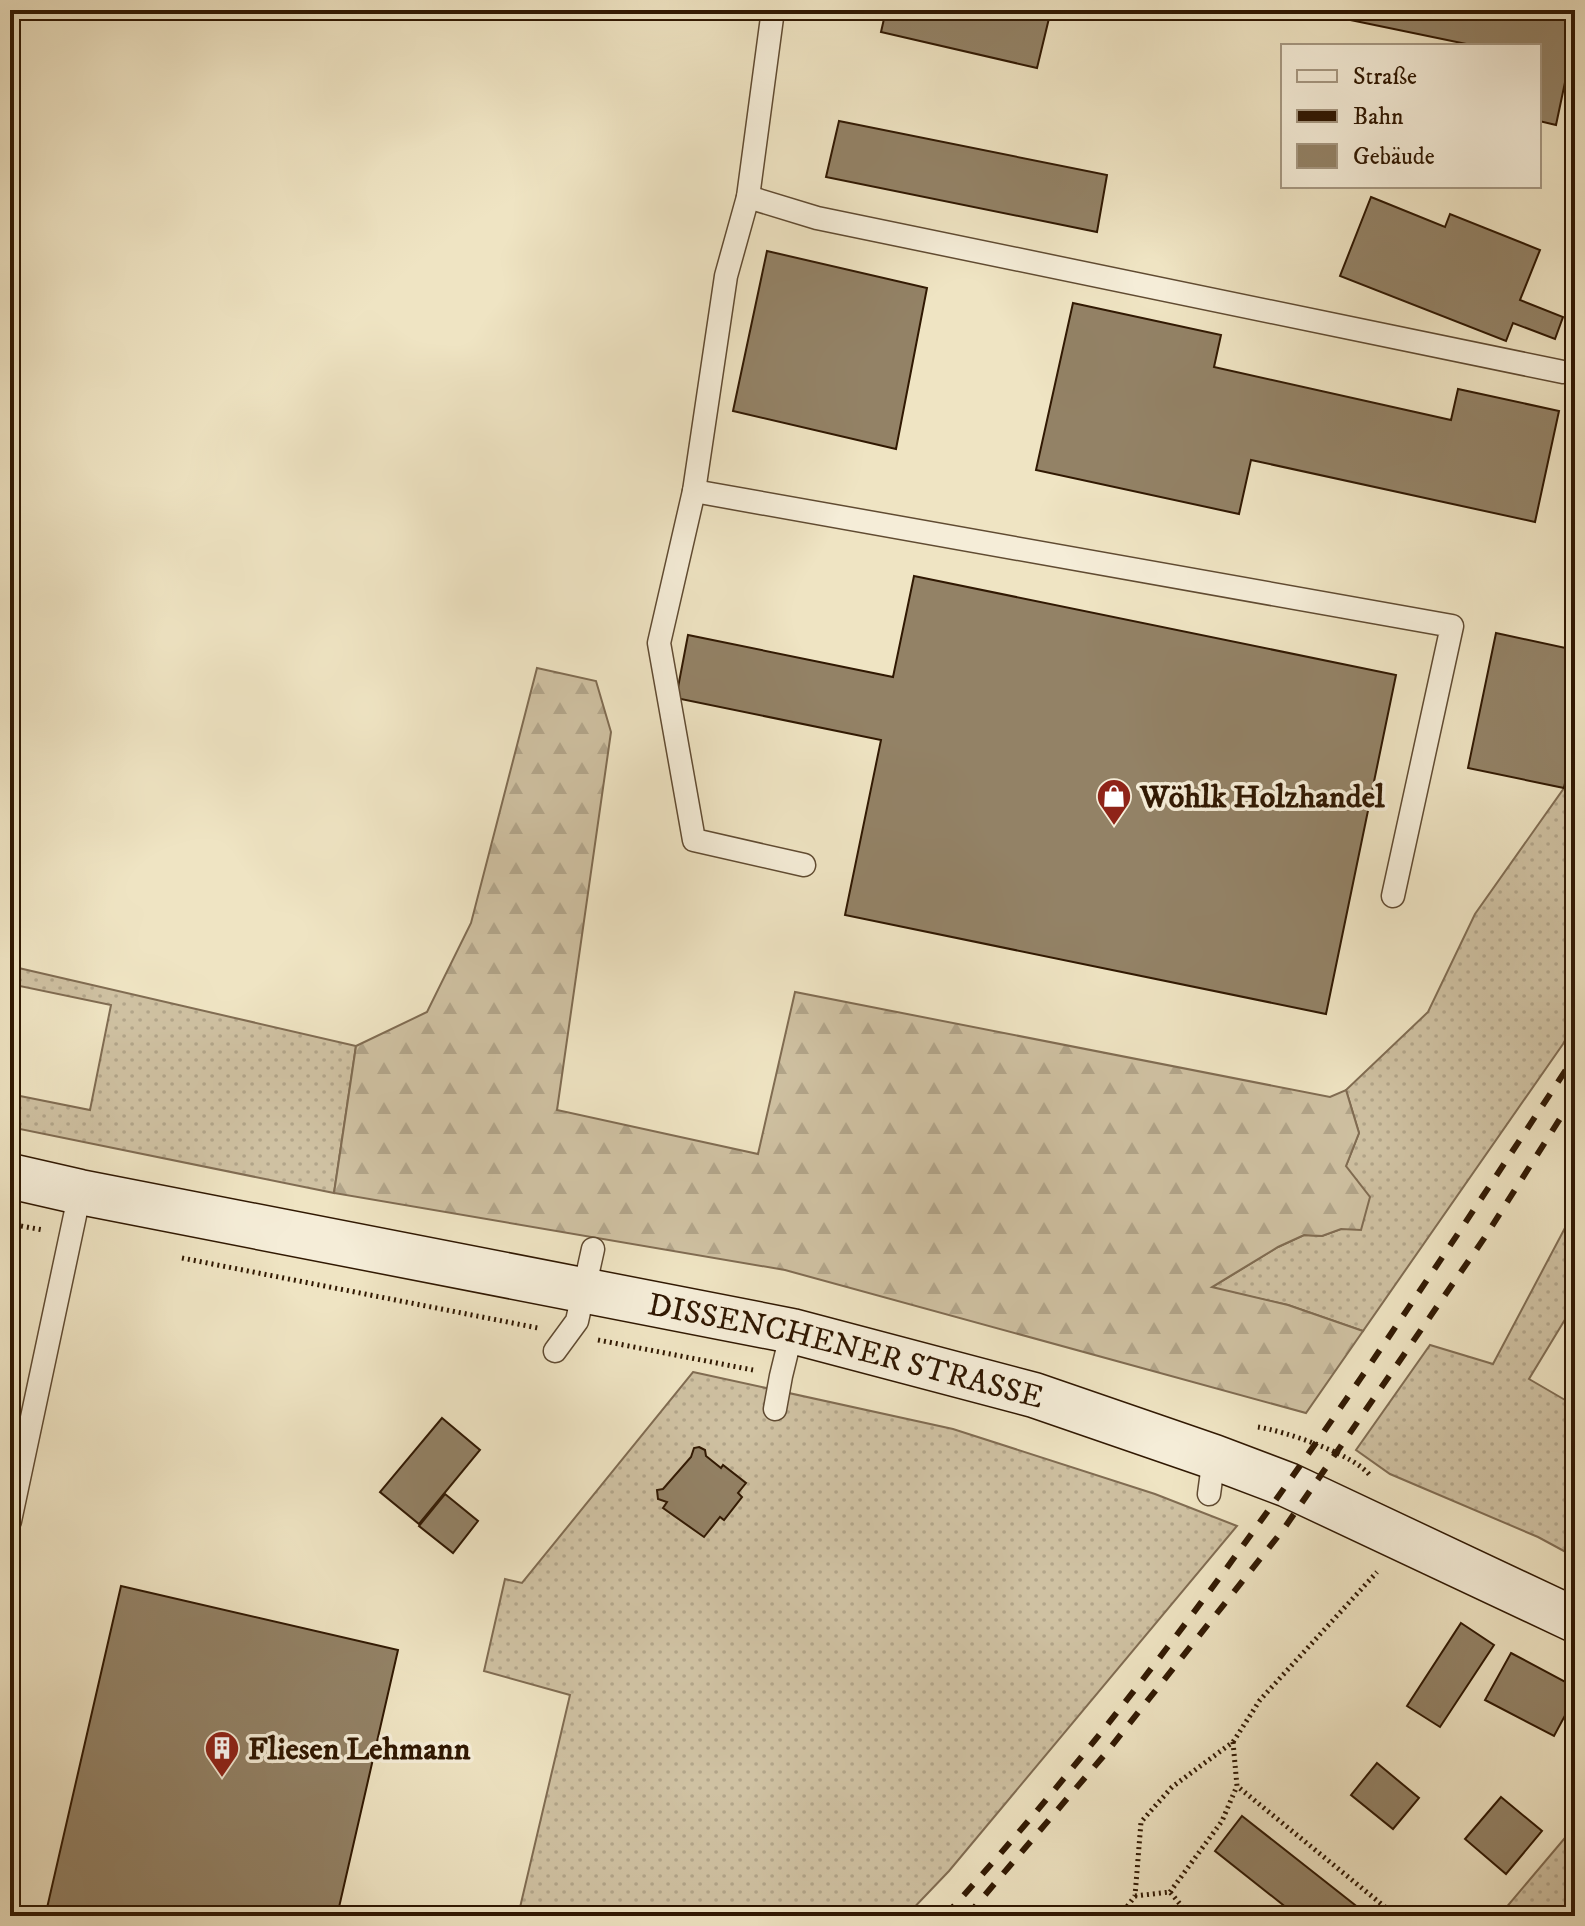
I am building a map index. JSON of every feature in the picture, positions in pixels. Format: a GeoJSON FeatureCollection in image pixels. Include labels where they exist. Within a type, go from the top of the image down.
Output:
{"type":"FeatureCollection","features":[{"type":"Feature","properties":{"kind":"main road","name":"DISSENCHENER STRASSE"},"geometry":{"type":"LineString","coordinates":[[10,1176],[792,1331],[1034,1395],[1212,1475],[1309,1494],[1575,1620]]}},
{"type":"Feature","properties":{"kind":"main road","name":"DISSENCHENER STRASSE"},"geometry":{"type":"LineString","coordinates":[[15,1209],[80,1192]]}},
{"type":"Feature","properties":{"kind":"lane"},"geometry":{"type":"LineString","coordinates":[[773,10],[748,197],[726,276],[694,491],[659,643],[694,840],[804,865]]}},
{"type":"Feature","properties":{"kind":"lane"},"geometry":{"type":"LineString","coordinates":[[748,197],[817,218],[1563,372]]}},
{"type":"Feature","properties":{"kind":"lane"},"geometry":{"type":"LineString","coordinates":[[694,491],[1452,626],[1393,896]]}},
{"type":"Feature","properties":{"kind":"lane"},"geometry":{"type":"LineString","coordinates":[[10,1521],[80,1192]]}},
{"type":"Feature","properties":{"kind":"lane"},"geometry":{"type":"LineString","coordinates":[[562,1342],[577,1321],[593,1249]]}},
{"type":"Feature","properties":{"kind":"lane"},"geometry":{"type":"LineString","coordinates":[[775,1409],[792,1331]]}},
{"type":"Feature","properties":{"kind":"path"},"geometry":{"type":"LineString","coordinates":[[10,1226],[15,1209],[71,1236]]}},
{"type":"Feature","properties":{"kind":"path"},"geometry":{"type":"LineString","coordinates":[[179,1257],[562,1342],[781,1376]]}},
{"type":"Feature","properties":{"kind":"path"},"geometry":{"type":"LineString","coordinates":[[1120,1916],[1135,1896],[1141,1822],[1172,1787],[1233,1742],[1260,1700],[1380,1569],[1402,1539]]}},
{"type":"Feature","properties":{"kind":"path"},"geometry":{"type":"LineString","coordinates":[[1135,1896],[1170,1892],[1222,1821],[1237,1786],[1233,1742]]}},
{"type":"Feature","properties":{"kind":"path"},"geometry":{"type":"LineString","coordinates":[[1237,1786],[1396,1916]]}},
{"type":"Feature","properties":{"kind":"path"},"geometry":{"type":"LineString","coordinates":[[1170,1892],[1190,1916]]}},
{"type":"Feature","properties":{"kind":"green space"},"geometry":{"type":"Polygon","coordinates":[[[537,668],[596,681],[611,732],[557,1110],[758,1154],[795,992],[1330,1097],[1346,1090],[1359,1133],[1346,1166],[1370,1197],[1361,1230],[1341,1229],[1322,1236],[1304,1235],[1212,1287],[1288,1305],[1363,1331],[1306,1413],[785,1270],[334,1193],[356,1046],[427,1012],[471,923],[537,668]]]}},
{"type":"Feature","properties":{"kind":"green space"},"geometry":{"type":"Polygon","coordinates":[[[1575,734],[1575,1022],[1563,1044],[1363,1331],[1288,1305],[1211,1288],[1278,1247],[1304,1235],[1322,1236],[1341,1229],[1346,1166],[1359,1133],[1346,1090],[1428,1012],[1475,914],[1564,788],[1575,734]]]}},
{"type":"Feature","properties":{"kind":"green space"},"geometry":{"type":"Polygon","coordinates":[[[10,966],[356,1046],[334,1193],[10,1127],[10,1094],[90,1110],[111,1005],[10,984],[10,966]]]}},
{"type":"Feature","properties":{"kind":"green space"},"geometry":{"type":"Polygon","coordinates":[[[1575,1209],[1575,1303],[1529,1379],[1572,1404],[1575,1399],[1575,1557],[1538,1537],[1390,1474],[1356,1450],[1430,1345],[1493,1364],[1575,1209]]]}},
{"type":"Feature","properties":{"kind":"green space"},"geometry":{"type":"Polygon","coordinates":[[[693,1372],[953,1429],[1155,1494],[1237,1526],[949,1871],[906,1916],[518,1916],[570,1695],[484,1671],[505,1579],[522,1583],[693,1372]]]}},
{"type":"Feature","properties":{"kind":"green space"},"geometry":{"type":"Polygon","coordinates":[[[1575,1826],[1575,1916],[1499,1916],[1575,1826]]]}},
{"type":"Feature","properties":{"kind":"building"},"geometry":{"type":"Polygon","coordinates":[[[886,10],[1051,10],[1037,68],[881,32],[886,10]]]}},
{"type":"Feature","properties":{"kind":"building"},"geometry":{"type":"Polygon","coordinates":[[[1302,10],[1575,10],[1575,35],[1556,125],[1541,121],[1541,44],[1466,44],[1302,10]]]}},
{"type":"Feature","properties":{"kind":"building"},"geometry":{"type":"Polygon","coordinates":[[[839,121],[1107,175],[1097,232],[826,177],[839,121]]]}},
{"type":"Feature","properties":{"kind":"building"},"geometry":{"type":"Polygon","coordinates":[[[1371,197],[1445,227],[1450,214],[1540,250],[1520,300],[1563,317],[1555,339],[1513,323],[1506,341],[1340,276],[1371,197]]]}},
{"type":"Feature","properties":{"kind":"building"},"geometry":{"type":"Polygon","coordinates":[[[767,251],[927,288],[896,449],[733,411],[767,251]]]}},
{"type":"Feature","properties":{"kind":"building"},"geometry":{"type":"Polygon","coordinates":[[[1073,303],[1221,335],[1214,367],[1451,420],[1458,389],[1559,411],[1535,522],[1251,460],[1239,514],[1036,470],[1073,303]]]}},
{"type":"Feature","properties":{"kind":"building","name":"Wöhlk Holzhandel"},"geometry":{"type":"Polygon","coordinates":[[[914,576],[1396,675],[1326,1014],[845,915],[881,740],[676,698],[688,635],[893,677],[914,576]]]}},
{"type":"Feature","properties":{"kind":"building"},"geometry":{"type":"Polygon","coordinates":[[[1496,633],[1575,650],[1575,734],[1564,788],[1468,768],[1496,633]]]}},
{"type":"Feature","properties":{"kind":"building"},"geometry":{"type":"Polygon","coordinates":[[[442,1418],[480,1450],[419,1524],[380,1492],[442,1418]]]}},
{"type":"Feature","properties":{"kind":"building"},"geometry":{"type":"Polygon","coordinates":[[[699,1447],[721,1468],[723,1465],[746,1483],[738,1493],[742,1497],[724,1520],[720,1517],[704,1537],[663,1508],[667,1502],[658,1499],[657,1490],[663,1489],[691,1457],[694,1448],[699,1447]]]}},
{"type":"Feature","properties":{"kind":"building"},"geometry":{"type":"Polygon","coordinates":[[[445,1494],[478,1521],[453,1553],[419,1526],[445,1494]]]}},
{"type":"Feature","properties":{"kind":"building","name":"Fliesen Lehmann"},"geometry":{"type":"Polygon","coordinates":[[[121,1586],[398,1650],[337,1916],[80,1916],[47,1908],[121,1586]]]}},
{"type":"Feature","properties":{"kind":"building"},"geometry":{"type":"Polygon","coordinates":[[[1461,1623],[1494,1645],[1440,1727],[1407,1706],[1461,1623]]]}},
{"type":"Feature","properties":{"kind":"building"},"geometry":{"type":"Polygon","coordinates":[[[1511,1653],[1575,1687],[1575,1697],[1554,1736],[1485,1700],[1511,1653]]]}},
{"type":"Feature","properties":{"kind":"building"},"geometry":{"type":"Polygon","coordinates":[[[1377,1763],[1419,1798],[1393,1829],[1351,1795],[1377,1763]]]}},
{"type":"Feature","properties":{"kind":"building"},"geometry":{"type":"Polygon","coordinates":[[[1501,1797],[1542,1831],[1506,1874],[1465,1839],[1501,1797]]]}},
{"type":"Feature","properties":{"kind":"building"},"geometry":{"type":"Polygon","coordinates":[[[1242,1816],[1369,1916],[1297,1916],[1215,1851],[1242,1816]]]}},
{"type":"Feature","properties":{"kind":"railway"},"geometry":{"type":"LineString","coordinates":[[945,1916],[1033,1815],[1198,1606],[1353,1389],[1575,1056]]}},
{"type":"Feature","properties":{"kind":"railway"},"geometry":{"type":"LineString","coordinates":[[967,1916],[1106,1753],[1283,1530],[1485,1237],[1575,1095]]}},
{"type":"Feature","properties":{"kind":"place","name":"Wöhlk Holzhandel"},"geometry":{"type":"Point","coordinates":[1114,827]}},
{"type":"Feature","properties":{"kind":"place","name":"Fliesen Lehmann"},"geometry":{"type":"Point","coordinates":[222,1779]}}]}
